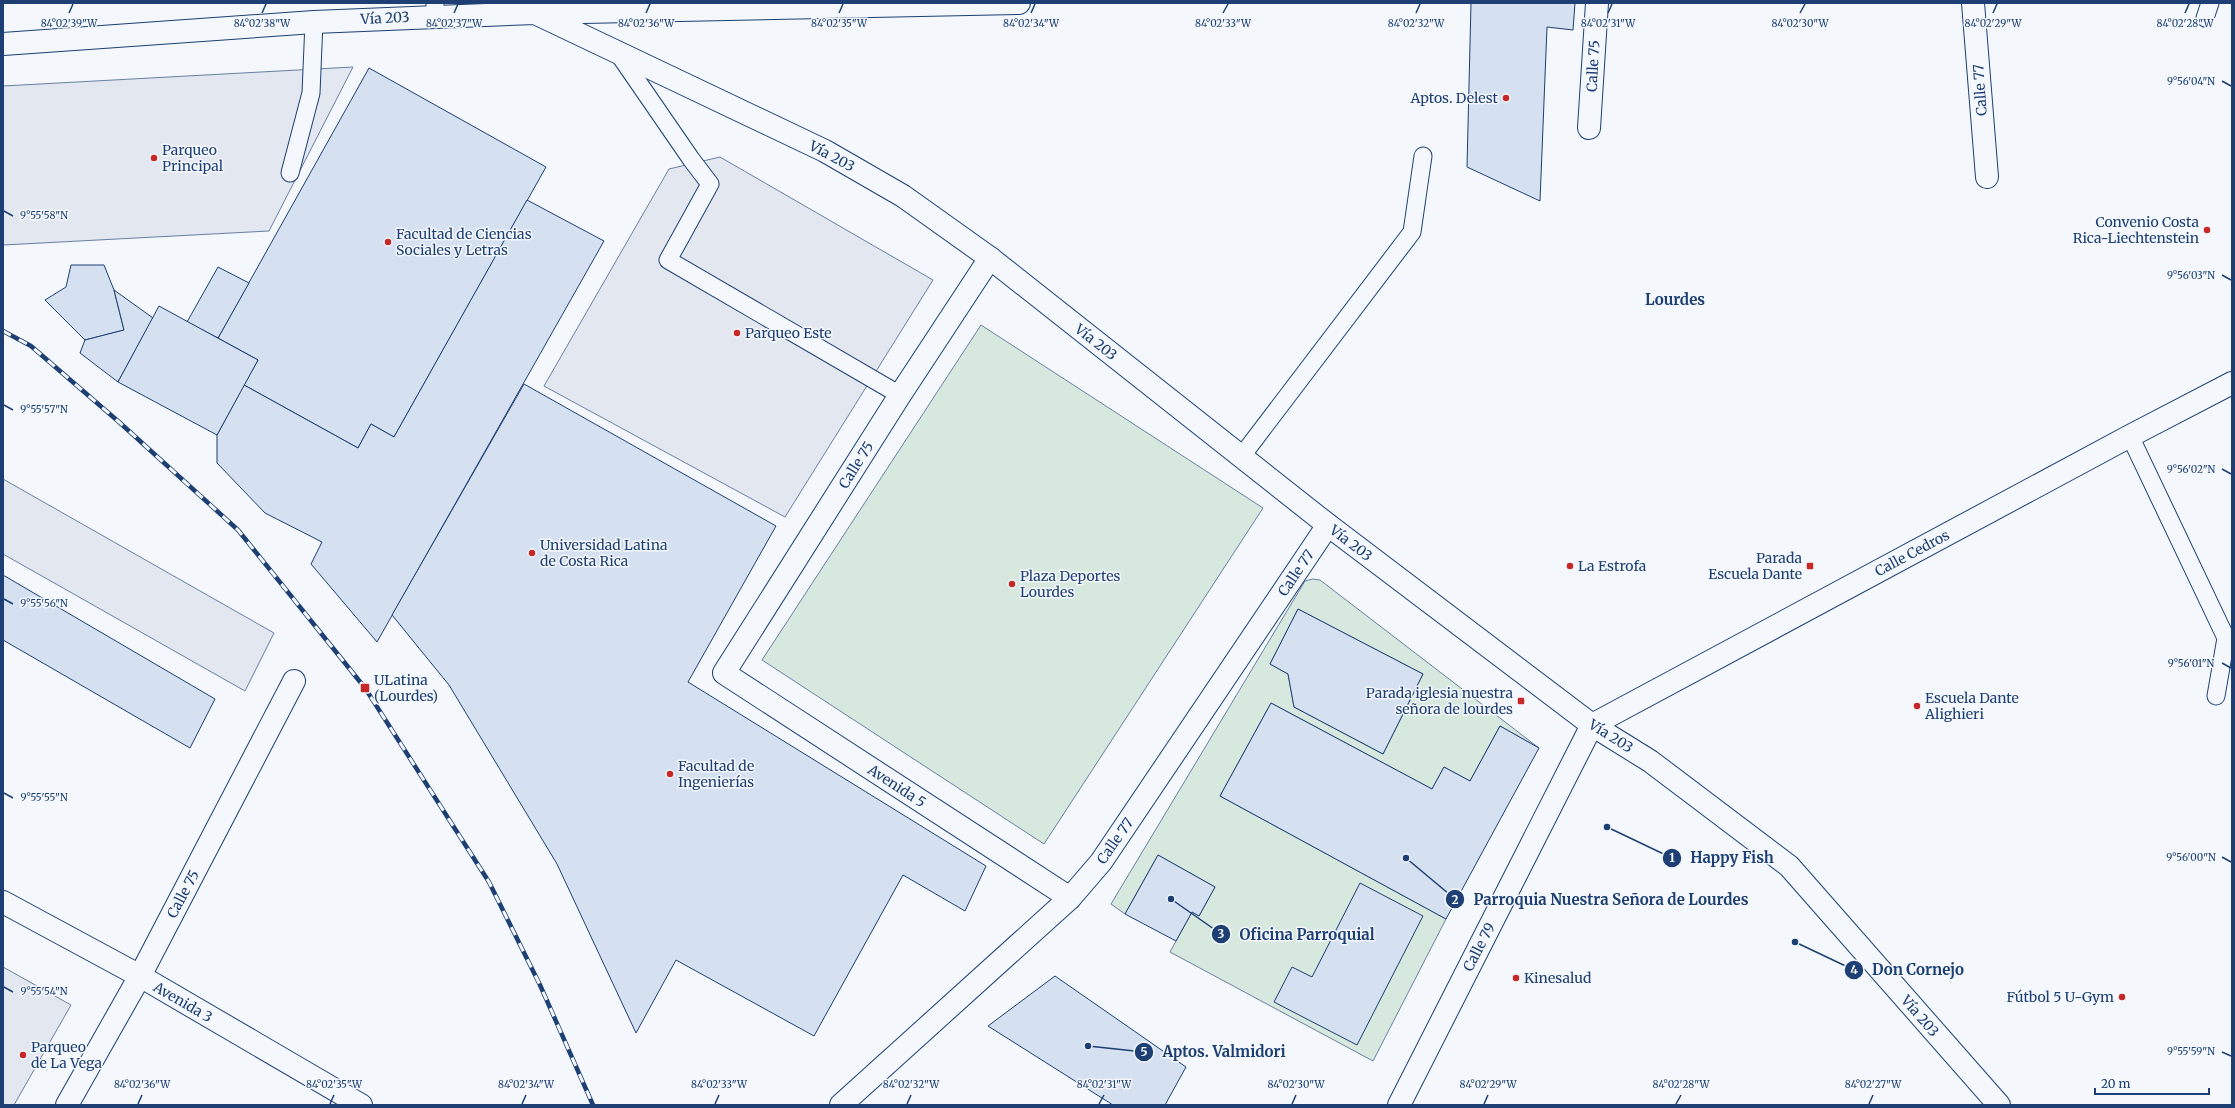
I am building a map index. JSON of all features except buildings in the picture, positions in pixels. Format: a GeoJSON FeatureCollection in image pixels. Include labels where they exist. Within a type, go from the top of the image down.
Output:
{"type":"FeatureCollection","features":[{"type":"Feature","properties":{"kind":"street"},"geometry":{"type":"LineString","coordinates":[[535,12],[684,6],[1019,3]]}},
{"type":"Feature","properties":{"kind":"street","name":"Calle 75"},"geometry":{"type":"LineString","coordinates":[[1589,128],[1597,3]]}},
{"type":"Feature","properties":{"kind":"street","name":"Calle 77"},"geometry":{"type":"LineString","coordinates":[[1973,3],[1987,177]]}},
{"type":"Feature","properties":{"kind":"street","name":"Vía 203"},"geometry":{"type":"LineString","coordinates":[[3,44],[314,22],[435,9],[535,12],[825,151],[903,196],[990,258],[1328,525],[1592,725],[1650,761],[1789,866],[1998,1105]]}},
{"type":"Feature","properties":{"kind":"street","name":"Calle 75"},"geometry":{"type":"LineString","coordinates":[[724,673],[900,395],[990,258]]}},
{"type":"Feature","properties":{"kind":"street","name":"Calle Cedros"},"geometry":{"type":"LineString","coordinates":[[1592,725],[2130,436],[2232,383]]}},
{"type":"Feature","properties":{"kind":"street","name":"Calle 77"},"geometry":{"type":"LineString","coordinates":[[841,1105],[1070,898],[1101,862],[1328,525]]}},
{"type":"Feature","properties":{"kind":"street","name":"Avenida 5"},"geometry":{"type":"LineString","coordinates":[[724,673],[1070,898]]}},
{"type":"Feature","properties":{"kind":"street","name":"Calle 75"},"geometry":{"type":"LineString","coordinates":[[67,1105],[140,976],[294,681]]}},
{"type":"Feature","properties":{"kind":"street","name":"Calle 79"},"geometry":{"type":"LineString","coordinates":[[1399,1105],[1592,725]]}},
{"type":"Feature","properties":{"kind":"street","name":"Avenida 3"},"geometry":{"type":"LineString","coordinates":[[3,902],[140,976],[361,1105]]}},
{"type":"Feature","properties":{"kind":"lane"},"geometry":{"type":"LineString","coordinates":[[290,173],[311,93],[314,22]]}},
{"type":"Feature","properties":{"kind":"lane"},"geometry":{"type":"LineString","coordinates":[[617,52],[710,184],[668,260],[900,395]]}},
{"type":"Feature","properties":{"kind":"lane"},"geometry":{"type":"LineString","coordinates":[[1241,457],[1412,232],[1423,156]]}},
{"type":"Feature","properties":{"kind":"lane"},"geometry":{"type":"LineString","coordinates":[[2130,436],[2226,638],[2216,696]]}},
{"type":"Feature","properties":{"kind":"shaded area","name":"Parqueo Principal"},"geometry":{"type":"Polygon","coordinates":[[[353,67],[269,231],[3,245],[3,86],[353,67]]]}},
{"type":"Feature","properties":{"kind":"shaded area","name":"Parqueo Este"},"geometry":{"type":"Polygon","coordinates":[[[720,157],[933,280],[785,517],[544,386],[669,169],[720,157]]]}},
{"type":"Feature","properties":{"kind":"shaded area","name":"Plaza Deportes Lourdes"},"geometry":{"type":"Polygon","coordinates":[[[981,325],[1263,508],[1044,844],[762,660],[981,325]]]}},
{"type":"Feature","properties":{"kind":"shaded area"},"geometry":{"type":"Polygon","coordinates":[[[3,479],[274,633],[245,691],[3,554],[3,479]]]}},
{"type":"Feature","properties":{"kind":"shaded area"},"geometry":{"type":"Polygon","coordinates":[[[1313,579],[1320,580],[1539,748],[1500,726],[1470,781],[1444,767],[1432,789],[1271,703],[1220,796],[1446,919],[1373,1061],[1170,952],[1192,912],[1199,916],[1215,887],[1158,855],[1125,914],[1111,904],[1305,581],[1313,579]],[[1298,609],[1270,664],[1288,674],[1294,707],[1383,754],[1423,674],[1298,609]]]}},
{"type":"Feature","properties":{"kind":"shaded area","name":"Parqueo de La Vega"},"geometry":{"type":"Polygon","coordinates":[[[3,967],[71,1005],[14,1105],[3,1105],[3,967]]]}},
{"type":"Feature","properties":{"kind":"railway"},"geometry":{"type":"LineString","coordinates":[[3,331],[31,346],[119,422],[238,530],[365,688],[489,882],[540,985],[593,1105]]}},
{"type":"Feature","properties":{"kind":"place","name":"Aptos. Delest"},"geometry":{"type":"Point","coordinates":[1506,98]}},
{"type":"Feature","properties":{"kind":"place","name":"Parqueo Principal"},"geometry":{"type":"Point","coordinates":[154,158]}},
{"type":"Feature","properties":{"kind":"place","name":"Convenio Costa Rica-Liechtenstein"},"geometry":{"type":"Point","coordinates":[2207,230]}},
{"type":"Feature","properties":{"kind":"place","name":"Facultad de Ciencias Sociales y Letras"},"geometry":{"type":"Point","coordinates":[388,242]}},
{"type":"Feature","properties":{"kind":"place","name":"Parqueo Este"},"geometry":{"type":"Point","coordinates":[737,333]}},
{"type":"Feature","properties":{"kind":"place","name":"Universidad Latina de Costa Rica"},"geometry":{"type":"Point","coordinates":[532,553]}},
{"type":"Feature","properties":{"kind":"place","name":"La Estrofa"},"geometry":{"type":"Point","coordinates":[1570,566]}},
{"type":"Feature","properties":{"kind":"place","name":"Parada Escuela Dante"},"geometry":{"type":"Point","coordinates":[1810,566]}},
{"type":"Feature","properties":{"kind":"place","name":"Plaza Deportes Lourdes"},"geometry":{"type":"Point","coordinates":[1012,584]}},
{"type":"Feature","properties":{"kind":"place","name":"ULatina (Lourdes)"},"geometry":{"type":"Point","coordinates":[365,688]}},
{"type":"Feature","properties":{"kind":"place","name":"Parada iglesia nuestra señora de lourdes"},"geometry":{"type":"Point","coordinates":[1521,701]}},
{"type":"Feature","properties":{"kind":"place","name":"Escuela Dante Alighieri"},"geometry":{"type":"Point","coordinates":[1917,706]}},
{"type":"Feature","properties":{"kind":"place","name":"Facultad de Ingenierías"},"geometry":{"type":"Point","coordinates":[670,774]}},
{"type":"Feature","properties":{"kind":"place","name":"Happy Fish"},"geometry":{"type":"Point","coordinates":[1607,827]}},
{"type":"Feature","properties":{"kind":"place","name":"Parroquia Nuestra Señora de Lourdes"},"geometry":{"type":"Point","coordinates":[1406,858]}},
{"type":"Feature","properties":{"kind":"place","name":"Oficina Parroquial"},"geometry":{"type":"Point","coordinates":[1171,899]}},
{"type":"Feature","properties":{"kind":"place","name":"Don Cornejo"},"geometry":{"type":"Point","coordinates":[1795,942]}},
{"type":"Feature","properties":{"kind":"place","name":"Kinesalud"},"geometry":{"type":"Point","coordinates":[1516,978]}},
{"type":"Feature","properties":{"kind":"place","name":"Fútbol 5 U-Gym"},"geometry":{"type":"Point","coordinates":[2122,997]}},
{"type":"Feature","properties":{"kind":"place","name":"Aptos. Valmidori"},"geometry":{"type":"Point","coordinates":[1088,1046]}},
{"type":"Feature","properties":{"kind":"place","name":"Parqueo de La Vega"},"geometry":{"type":"Point","coordinates":[23,1055]}},
{"type":"Feature","properties":{"kind":"district","name":"Lourdes"},"geometry":{"type":"Point","coordinates":[1675,300]}}]}
